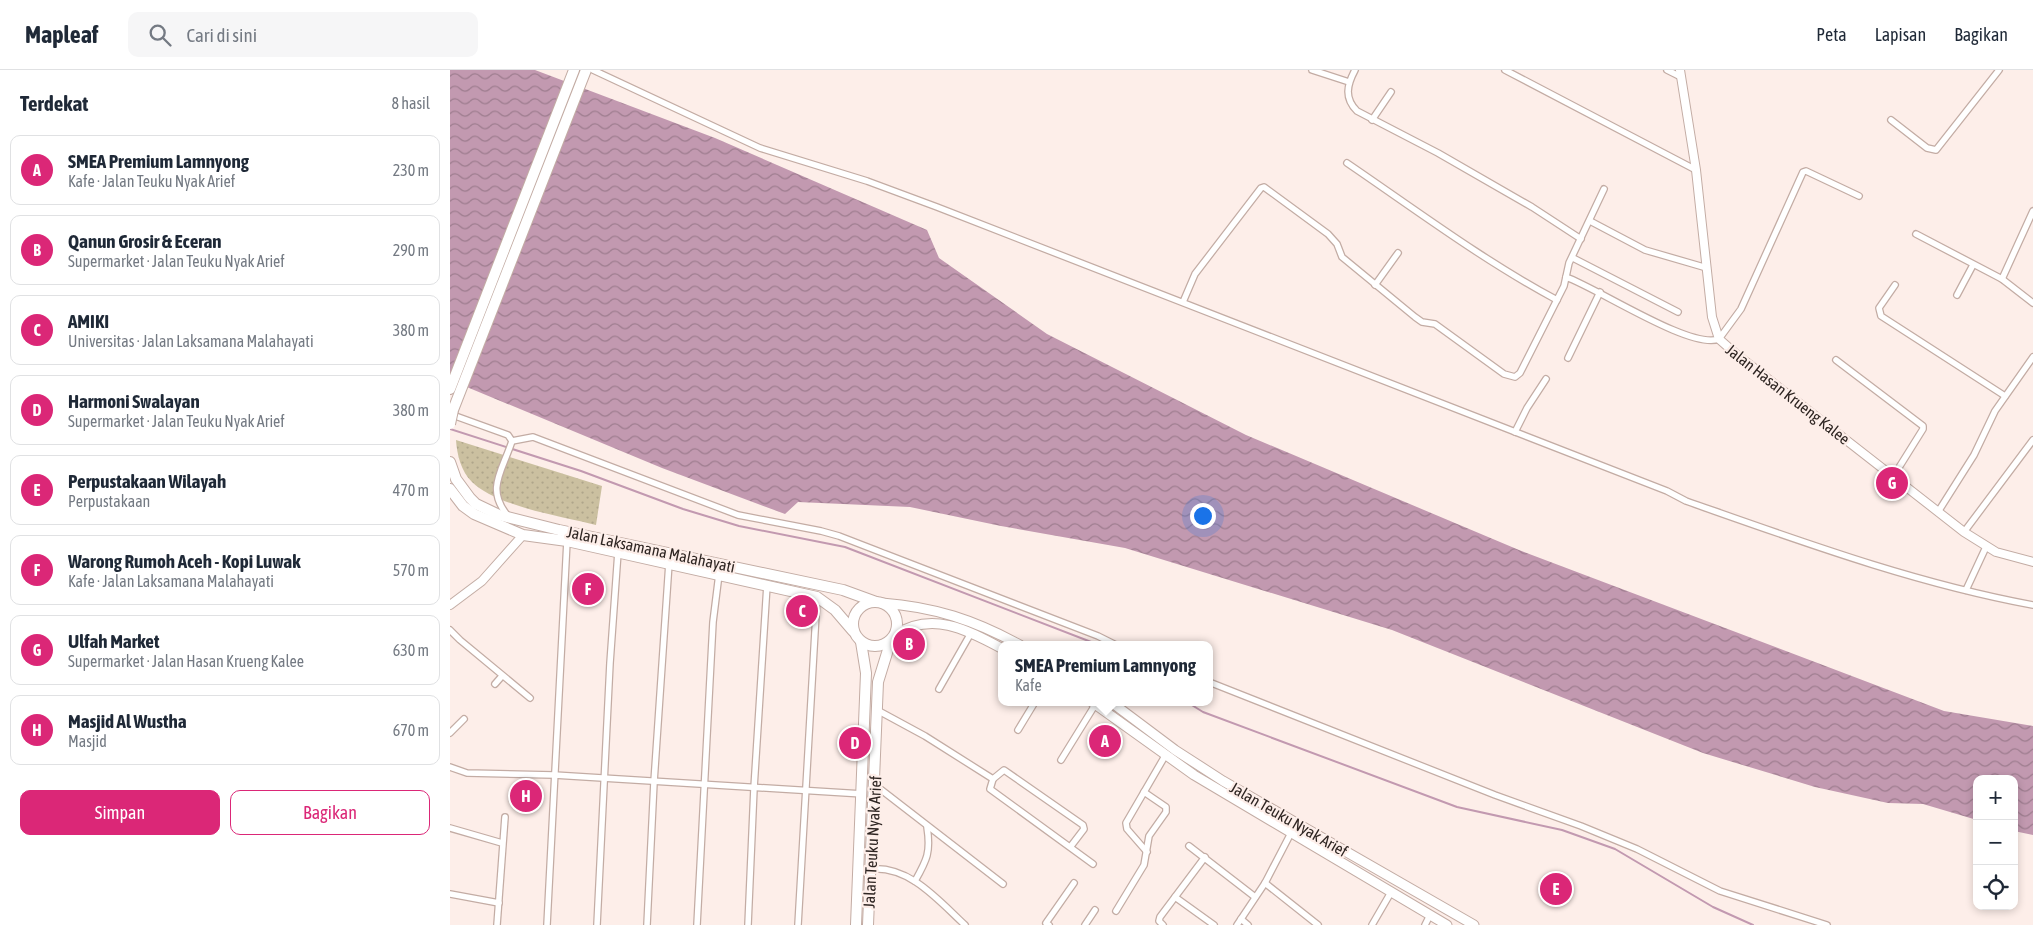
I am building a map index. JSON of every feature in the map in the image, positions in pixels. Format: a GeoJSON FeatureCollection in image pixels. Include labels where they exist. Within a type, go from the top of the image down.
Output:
{"type":"FeatureCollection","features":[{"type":"Feature","properties":{"kind":"highway"},"geometry":{"type":"LineString","coordinates":[[450,424],[456,384],[574,70]]}},
{"type":"Feature","properties":{"kind":"highway"},"geometry":{"type":"LineString","coordinates":[[456,384],[588,71]]}},
{"type":"Feature","properties":{"kind":"highway","name":"Jalan Laksamana Malahayati"},"geometry":{"type":"LineString","coordinates":[[450,462],[456,479],[470,498],[487,510],[509,518],[669,563],[816,597],[835,610],[853,630]]}},
{"type":"Feature","properties":{"kind":"highway","name":"Jalan Laksamana Malahayati"},"geometry":{"type":"LineString","coordinates":[[450,489],[463,506],[474,514],[523,534],[619,548],[842,590],[879,602]]}},
{"type":"Feature","properties":{"kind":"highway"},"geometry":{"type":"LineString","coordinates":[[879,602],[892,610],[896,616],[897,629],[893,637],[880,646],[873,647],[861,642],[853,630],[853,619],[859,608],[879,602]]}},
{"type":"Feature","properties":{"kind":"highway","name":"Jalan Teuku Nyak Arief"},"geometry":{"type":"LineString","coordinates":[[868,925],[878,682],[893,637]]}},
{"type":"Feature","properties":{"kind":"highway","name":"Jalan Teuku Nyak Arief"},"geometry":{"type":"LineString","coordinates":[[856,925],[863,794],[866,673],[861,642]]}},
{"type":"Feature","properties":{"kind":"main road"},"geometry":{"type":"LineString","coordinates":[[879,602],[943,611],[970,620],[1012,641]]}},
{"type":"Feature","properties":{"kind":"main road"},"geometry":{"type":"LineString","coordinates":[[893,637],[913,625],[929,622],[971,633],[998,646]]}},
{"type":"Feature","properties":{"kind":"main road","name":"Jalan Teuku Nyak Arief"},"geometry":{"type":"LineString","coordinates":[[1098,706],[1165,756],[1218,790],[1390,894],[1447,925]]}},
{"type":"Feature","properties":{"kind":"main road","name":"Jalan Teuku Nyak Arief"},"geometry":{"type":"LineString","coordinates":[[1116,706],[1176,750],[1223,781],[1474,925]]}},
{"type":"Feature","properties":{"kind":"main road"},"geometry":{"type":"LineString","coordinates":[[1218,790],[1223,781]]}},
{"type":"Feature","properties":{"kind":"street"},"geometry":{"type":"LineString","coordinates":[[1312,70],[1349,82]]}},
{"type":"Feature","properties":{"kind":"street"},"geometry":{"type":"LineString","coordinates":[[1355,70],[1349,82],[1347,92],[1350,103],[1357,111],[1438,153],[1532,207],[1581,239]]}},
{"type":"Feature","properties":{"kind":"street"},"geometry":{"type":"LineString","coordinates":[[1505,70],[1696,170]]}},
{"type":"Feature","properties":{"kind":"street"},"geometry":{"type":"LineString","coordinates":[[1667,70],[1680,74]]}},
{"type":"Feature","properties":{"kind":"street"},"geometry":{"type":"LineString","coordinates":[[1891,120],[1927,148],[1936,150],[1999,70]]}},
{"type":"Feature","properties":{"kind":"street"},"geometry":{"type":"LineString","coordinates":[[588,71],[760,148],[867,181],[1667,491],[1686,501],[1868,564],[1966,590],[2033,605]]}},
{"type":"Feature","properties":{"kind":"street","name":"Jalan Hasan Krueng Kalee"},"geometry":{"type":"LineString","coordinates":[[1680,74],[1696,170],[1712,317],[1719,339],[1795,402],[1985,550],[2033,562]]}},
{"type":"Feature","properties":{"kind":"street"},"geometry":{"type":"LineString","coordinates":[[1372,120],[1390,92]]}},
{"type":"Feature","properties":{"kind":"street"},"geometry":{"type":"LineString","coordinates":[[1348,163],[1460,239],[1535,288],[1557,300]]}},
{"type":"Feature","properties":{"kind":"street"},"geometry":{"type":"LineString","coordinates":[[1566,277],[1600,292],[1684,336],[1706,341],[1719,339],[1741,309],[1803,172],[1806,171],[1859,196]]}},
{"type":"Feature","properties":{"kind":"street"},"geometry":{"type":"LineString","coordinates":[[1183,302],[1191,280],[1263,187],[1328,234],[1337,244],[1342,257],[1415,317],[1422,322],[1435,324],[1510,377],[1520,373],[1557,300],[1581,239],[1604,189]]}},
{"type":"Feature","properties":{"kind":"street"},"geometry":{"type":"LineString","coordinates":[[2002,279],[2033,211]]}},
{"type":"Feature","properties":{"kind":"street"},"geometry":{"type":"LineString","coordinates":[[1590,221],[1645,250],[1707,268]]}},
{"type":"Feature","properties":{"kind":"street"},"geometry":{"type":"LineString","coordinates":[[1916,234],[2002,279],[2033,303]]}},
{"type":"Feature","properties":{"kind":"street"},"geometry":{"type":"LineString","coordinates":[[1375,285],[1398,253]]}},
{"type":"Feature","properties":{"kind":"street"},"geometry":{"type":"LineString","coordinates":[[1573,258],[1678,312]]}},
{"type":"Feature","properties":{"kind":"street"},"geometry":{"type":"LineString","coordinates":[[1957,295],[1974,265]]}},
{"type":"Feature","properties":{"kind":"street"},"geometry":{"type":"LineString","coordinates":[[1895,286],[1880,308],[1881,316],[2005,396]]}},
{"type":"Feature","properties":{"kind":"street"},"geometry":{"type":"LineString","coordinates":[[1568,358],[1600,292]]}},
{"type":"Feature","properties":{"kind":"street"},"geometry":{"type":"LineString","coordinates":[[1938,512],[1974,455],[1991,418],[2033,357]]}},
{"type":"Feature","properties":{"kind":"street"},"geometry":{"type":"LineString","coordinates":[[1836,360],[1923,426],[1923,430],[1893,477]]}},
{"type":"Feature","properties":{"kind":"street"},"geometry":{"type":"LineString","coordinates":[[1515,432],[1527,408],[1546,379]]}},
{"type":"Feature","properties":{"kind":"street"},"geometry":{"type":"LineString","coordinates":[[451,412],[508,435],[511,442],[496,485],[496,495],[509,518]]}},
{"type":"Feature","properties":{"kind":"street"},"geometry":{"type":"LineString","coordinates":[[511,442],[533,437],[738,515],[839,536],[1108,641]]}},
{"type":"Feature","properties":{"kind":"street"},"geometry":{"type":"LineString","coordinates":[[1964,532],[2033,440]]}},
{"type":"Feature","properties":{"kind":"street"},"geometry":{"type":"LineString","coordinates":[[450,605],[482,581],[523,534]]}},
{"type":"Feature","properties":{"kind":"street"},"geometry":{"type":"LineString","coordinates":[[547,925],[567,541]]}},
{"type":"Feature","properties":{"kind":"street"},"geometry":{"type":"LineString","coordinates":[[597,925],[619,548]]}},
{"type":"Feature","properties":{"kind":"street"},"geometry":{"type":"LineString","coordinates":[[1966,590],[1985,550]]}},
{"type":"Feature","properties":{"kind":"street"},"geometry":{"type":"LineString","coordinates":[[647,925],[654,782],[669,563]]}},
{"type":"Feature","properties":{"kind":"street"},"geometry":{"type":"LineString","coordinates":[[697,925],[713,622],[719,574]]}},
{"type":"Feature","properties":{"kind":"street"},"geometry":{"type":"LineString","coordinates":[[748,925],[754,788],[767,585]]}},
{"type":"Feature","properties":{"kind":"street"},"geometry":{"type":"LineString","coordinates":[[798,925],[816,597]]}},
{"type":"Feature","properties":{"kind":"street"},"geometry":{"type":"LineString","coordinates":[[450,630],[530,698]]}},
{"type":"Feature","properties":{"kind":"street"},"geometry":{"type":"LineString","coordinates":[[939,689],[971,633]]}},
{"type":"Feature","properties":{"kind":"street"},"geometry":{"type":"LineString","coordinates":[[495,684],[502,676]]}},
{"type":"Feature","properties":{"kind":"street"},"geometry":{"type":"LineString","coordinates":[[1213,684],[1637,849],[1720,891],[1827,925]]}},
{"type":"Feature","properties":{"kind":"street"},"geometry":{"type":"LineString","coordinates":[[1018,730],[1033,706]]}},
{"type":"Feature","properties":{"kind":"street"},"geometry":{"type":"LineString","coordinates":[[1062,760],[1092,706]]}},
{"type":"Feature","properties":{"kind":"street"},"geometry":{"type":"LineString","coordinates":[[877,710],[925,736],[993,779]]}},
{"type":"Feature","properties":{"kind":"street"},"geometry":{"type":"LineString","coordinates":[[450,733],[464,719]]}},
{"type":"Feature","properties":{"kind":"street"},"geometry":{"type":"LineString","coordinates":[[1147,852],[1125,826],[1165,756]]}},
{"type":"Feature","properties":{"kind":"street"},"geometry":{"type":"LineString","coordinates":[[450,767],[467,773],[554,775],[863,794]]}},
{"type":"Feature","properties":{"kind":"street"},"geometry":{"type":"LineString","coordinates":[[1071,846],[1084,830],[1083,825],[1004,770],[993,779],[990,789],[1071,846],[1093,864]]}},
{"type":"Feature","properties":{"kind":"street"},"geometry":{"type":"LineString","coordinates":[[875,785],[1003,884]]}},
{"type":"Feature","properties":{"kind":"street"},"geometry":{"type":"LineString","coordinates":[[1116,910],[1144,865],[1149,836],[1166,812],[1166,807],[1144,792]]}},
{"type":"Feature","properties":{"kind":"street"},"geometry":{"type":"LineString","coordinates":[[497,925],[505,817]]}},
{"type":"Feature","properties":{"kind":"street"},"geometry":{"type":"LineString","coordinates":[[915,881],[926,860],[930,847],[928,827]]}},
{"type":"Feature","properties":{"kind":"street"},"geometry":{"type":"LineString","coordinates":[[450,828],[502,843]]}},
{"type":"Feature","properties":{"kind":"street"},"geometry":{"type":"LineString","coordinates":[[1237,925],[1256,897],[1291,833]]}},
{"type":"Feature","properties":{"kind":"street"},"geometry":{"type":"LineString","coordinates":[[1189,846],[1256,897]]}},
{"type":"Feature","properties":{"kind":"street"},"geometry":{"type":"LineString","coordinates":[[1163,925],[1159,921],[1160,918],[1205,857]]}},
{"type":"Feature","properties":{"kind":"street"},"geometry":{"type":"LineString","coordinates":[[871,869],[890,869],[901,872],[915,881],[965,925]]}},
{"type":"Feature","properties":{"kind":"street"},"geometry":{"type":"LineString","coordinates":[[1049,925],[1046,923],[1074,883]]}},
{"type":"Feature","properties":{"kind":"street"},"geometry":{"type":"LineString","coordinates":[[1264,883],[1318,925]]}},
{"type":"Feature","properties":{"kind":"street"},"geometry":{"type":"LineString","coordinates":[[450,894],[498,903]]}},
{"type":"Feature","properties":{"kind":"street"},"geometry":{"type":"LineString","coordinates":[[1372,925],[1390,894]]}},
{"type":"Feature","properties":{"kind":"street"},"geometry":{"type":"LineString","coordinates":[[1175,897],[1214,925]]}},
{"type":"Feature","properties":{"kind":"street"},"geometry":{"type":"LineString","coordinates":[[1085,925],[1095,910]]}},
{"type":"Feature","properties":{"kind":"street"},"geometry":{"type":"LineString","coordinates":[[1425,925],[1430,915]]}},
{"type":"Feature","properties":{"kind":"street"},"geometry":{"type":"LineString","coordinates":[[1241,919],[1248,925]]}},
{"type":"Feature","properties":{"kind":"shaded area"},"geometry":{"type":"Polygon","coordinates":[[[456,440],[602,486],[596,525],[531,510],[483,491],[472,482],[462,468],[456,440]]]}},
{"type":"Feature","properties":{"kind":"water"},"geometry":{"type":"Polygon","coordinates":[[[450,70],[535,70],[715,138],[927,230],[939,258],[1047,334],[1246,435],[1519,550],[1944,711],[2033,726],[2033,835],[2018,832],[2018,775],[1973,775],[1973,819],[1923,804],[1888,803],[1815,787],[1703,753],[1392,630],[1125,548],[1001,526],[910,507],[798,502],[785,514],[662,468],[450,380],[450,70]]]}},
{"type":"Feature","properties":{"kind":"waterway"},"geometry":{"type":"LineString","coordinates":[[450,429],[581,471],[683,509],[739,526],[845,547],[1089,641]]}},
{"type":"Feature","properties":{"kind":"waterway"},"geometry":{"type":"LineString","coordinates":[[1193,706],[1203,712],[1457,807],[1562,830],[1615,849],[1713,907],[1753,925]]}},
{"type":"Feature","properties":{"kind":"place","name":"Ulfah Market"},"geometry":{"type":"Point","coordinates":[1892,483]}},
{"type":"Feature","properties":{"kind":"place","name":"Warong Rumoh Aceh - Kopi Luwak"},"geometry":{"type":"Point","coordinates":[588,589]}},
{"type":"Feature","properties":{"kind":"place","name":"AMIKI"},"geometry":{"type":"Point","coordinates":[802,611]}},
{"type":"Feature","properties":{"kind":"place","name":"Qanun Grosir & Eceran"},"geometry":{"type":"Point","coordinates":[909,644]}},
{"type":"Feature","properties":{"kind":"place","name":"SMEA Premium Lamnyong"},"geometry":{"type":"Point","coordinates":[1105,741]}},
{"type":"Feature","properties":{"kind":"place","name":"Harmoni Swalayan"},"geometry":{"type":"Point","coordinates":[855,743]}},
{"type":"Feature","properties":{"kind":"place","name":"Masjid Al Wustha"},"geometry":{"type":"Point","coordinates":[526,796]}},
{"type":"Feature","properties":{"kind":"place","name":"Perpustakaan Wilayah"},"geometry":{"type":"Point","coordinates":[1556,889]}}]}
